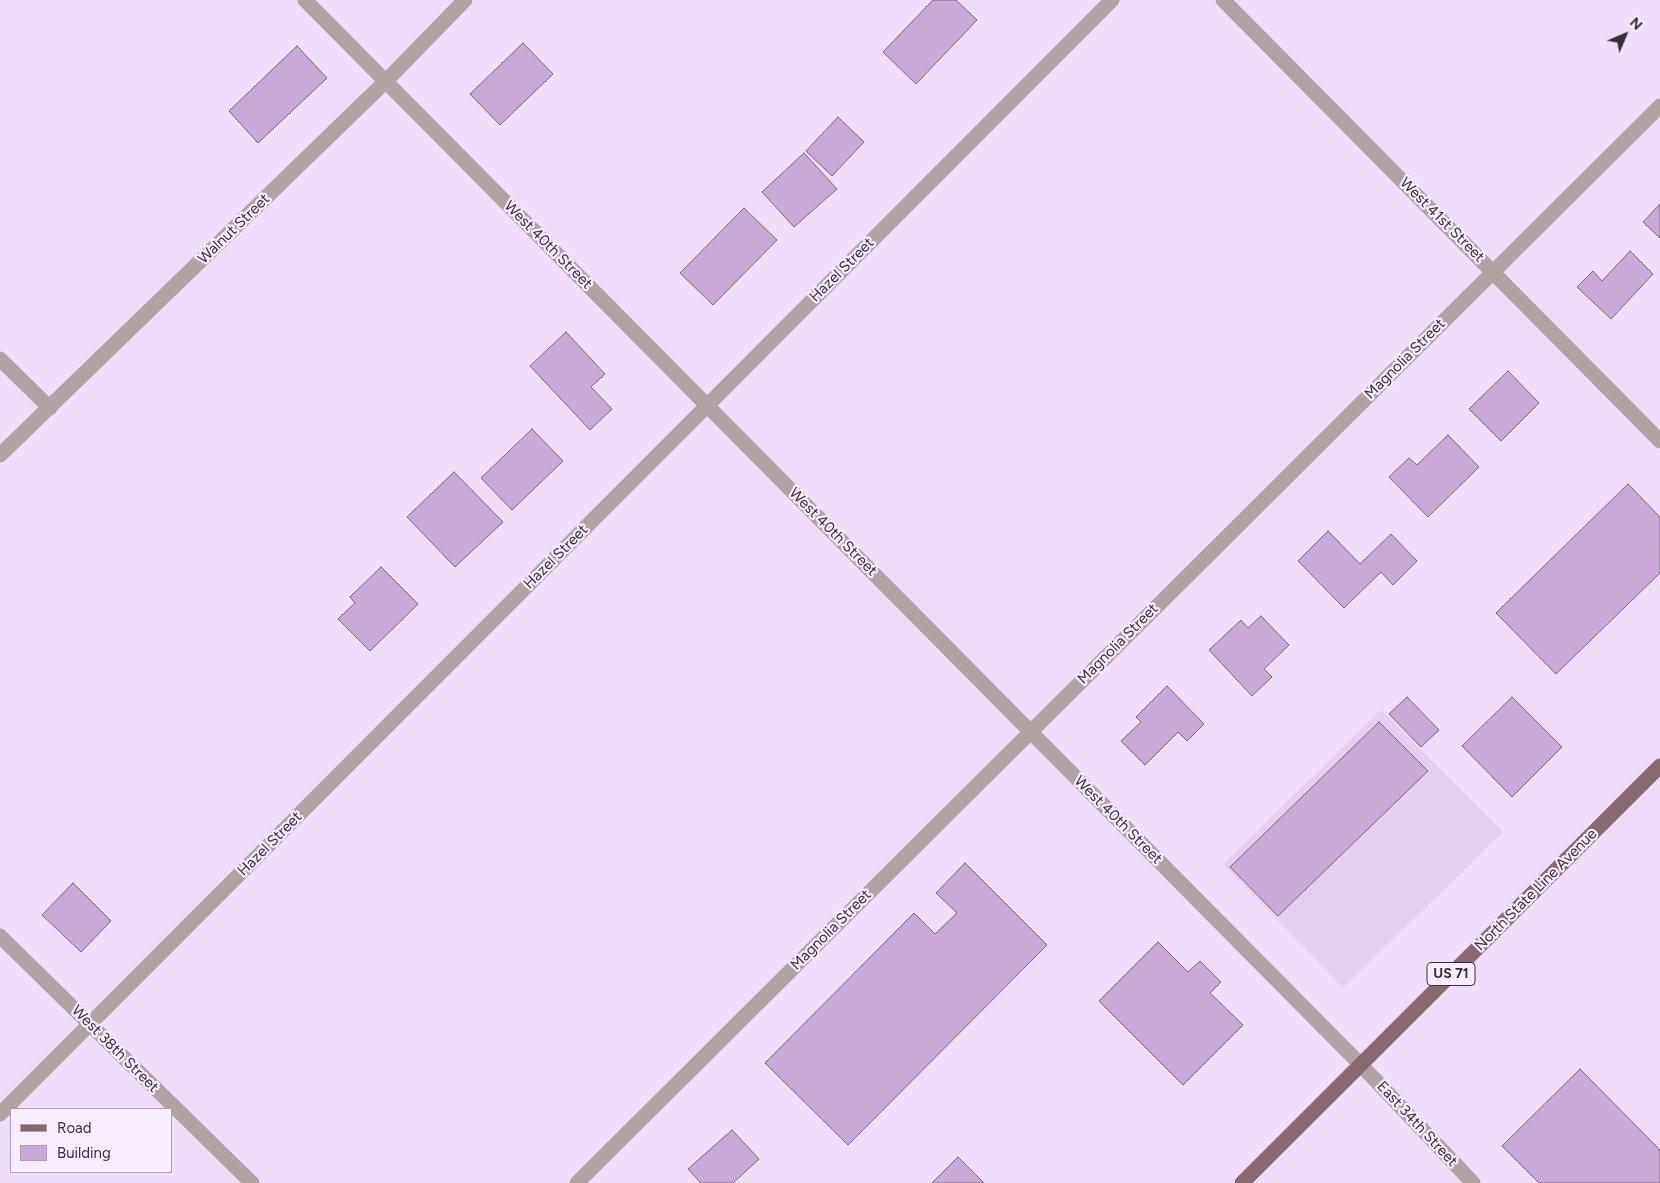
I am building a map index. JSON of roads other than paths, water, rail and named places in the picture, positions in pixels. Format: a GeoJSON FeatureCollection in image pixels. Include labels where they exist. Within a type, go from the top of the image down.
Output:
{"type":"FeatureCollection","features":[{"type":"Feature","properties":{"kind":"main road","name":"North State Line Avenue"},"geometry":{"type":"LineString","coordinates":[[1242,1183],[1660,766]]}},
{"type":"Feature","properties":{"kind":"street","name":"West 40th Street"},"geometry":{"type":"LineString","coordinates":[[305,0],[1360,1065]]}},
{"type":"Feature","properties":{"kind":"street","name":"Walnut Street"},"geometry":{"type":"LineString","coordinates":[[0,455],[386,82],[465,0]]}},
{"type":"Feature","properties":{"kind":"street","name":"Hazel Street"},"geometry":{"type":"LineString","coordinates":[[0,1114],[1112,0]]}},
{"type":"Feature","properties":{"kind":"street","name":"West 41st Street"},"geometry":{"type":"LineString","coordinates":[[1223,0],[1660,441]]}},
{"type":"Feature","properties":{"kind":"street","name":"Magnolia Street"},"geometry":{"type":"LineString","coordinates":[[576,1183],[1660,106]]}},
{"type":"Feature","properties":{"kind":"street"},"geometry":{"type":"LineString","coordinates":[[0,359],[50,408]]}},
{"type":"Feature","properties":{"kind":"street","name":"West 38th Street"},"geometry":{"type":"LineString","coordinates":[[0,936],[252,1183]]}},
{"type":"Feature","properties":{"kind":"street","name":"East 34th Street"},"geometry":{"type":"LineString","coordinates":[[1360,1065],[1473,1183]]}}]}
